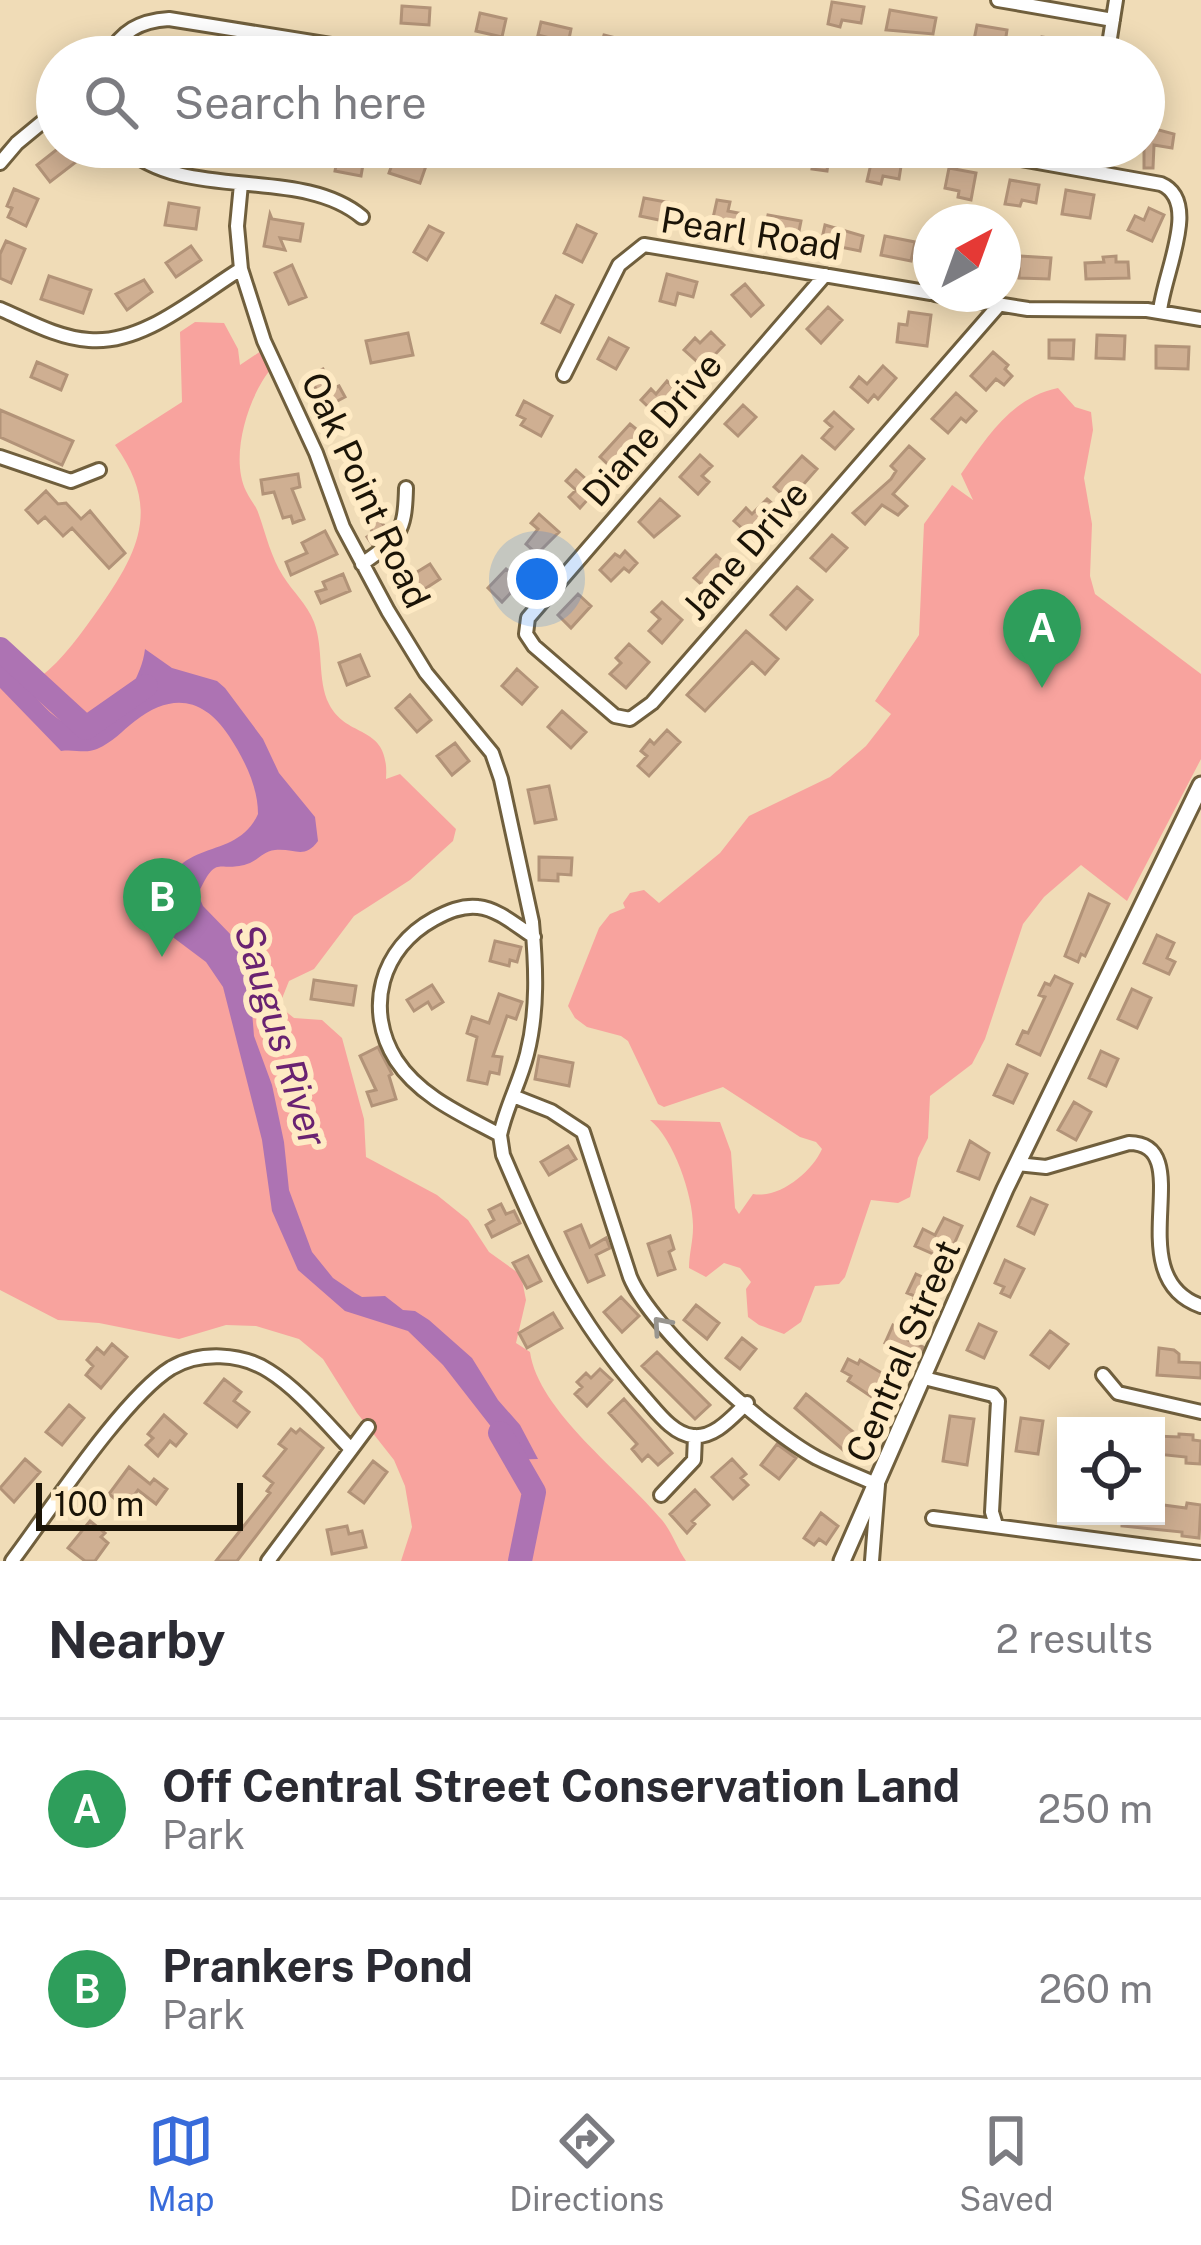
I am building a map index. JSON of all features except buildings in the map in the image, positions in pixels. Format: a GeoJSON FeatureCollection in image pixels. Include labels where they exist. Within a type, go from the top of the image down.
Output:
{"type":"FeatureCollection","features":[{"type":"Feature","properties":{"kind":"street"},"geometry":{"type":"LineString","coordinates":[[998,0],[1113,20]]}},
{"type":"Feature","properties":{"kind":"street"},"geometry":{"type":"LineString","coordinates":[[1110,36],[1116,0]]}},
{"type":"Feature","properties":{"kind":"street"},"geometry":{"type":"LineString","coordinates":[[124,36],[142,22],[169,19],[275,36]]}},
{"type":"Feature","properties":{"kind":"street"},"geometry":{"type":"LineString","coordinates":[[0,163],[36,127]]}},
{"type":"Feature","properties":{"kind":"street"},"geometry":{"type":"LineString","coordinates":[[161,168],[326,196],[362,217]]}},
{"type":"Feature","properties":{"kind":"street"},"geometry":{"type":"LineString","coordinates":[[1071,168],[1172,187],[1187,200],[1191,225],[1163,292],[1160,311]]}},
{"type":"Feature","properties":{"kind":"street","name":"Oak Point Road"},"geometry":{"type":"LineString","coordinates":[[242,184],[237,226],[241,269],[279,379],[310,438],[362,564],[425,673],[492,753],[534,937]]}},
{"type":"Feature","properties":{"kind":"street","name":"Pearl Road"},"geometry":{"type":"LineString","coordinates":[[563,375],[620,265],[644,245],[913,290]]}},
{"type":"Feature","properties":{"kind":"street"},"geometry":{"type":"LineString","coordinates":[[0,309],[79,339],[117,339],[153,324],[241,269]]}},
{"type":"Feature","properties":{"kind":"street","name":"Diane Drive"},"geometry":{"type":"LineString","coordinates":[[526,624],[825,274]]}},
{"type":"Feature","properties":{"kind":"street","name":"Pearl Road"},"geometry":{"type":"LineString","coordinates":[[1021,306],[1160,311],[1201,319]]}},
{"type":"Feature","properties":{"kind":"street","name":"Jane Drive"},"geometry":{"type":"LineString","coordinates":[[526,624],[526,634],[535,646],[610,713],[621,719],[638,716],[993,312]]}},
{"type":"Feature","properties":{"kind":"street"},"geometry":{"type":"LineString","coordinates":[[0,457],[71,481],[99,470]]}},
{"type":"Feature","properties":{"kind":"street"},"geometry":{"type":"LineString","coordinates":[[362,564],[398,538],[404,524],[406,488]]}},
{"type":"Feature","properties":{"kind":"street","name":"Central Street"},"geometry":{"type":"LineString","coordinates":[[842,1561],[1017,1164],[1201,785]]}},
{"type":"Feature","properties":{"kind":"street"},"geometry":{"type":"LineString","coordinates":[[500,1135],[445,1106],[410,1077],[382,1028],[379,994],[392,956],[415,931],[466,907],[490,909],[534,937],[534,1023],[500,1135],[502,1155],[566,1293],[611,1358],[676,1430],[695,1436],[718,1429],[747,1403]]}},
{"type":"Feature","properties":{"kind":"street"},"geometry":{"type":"LineString","coordinates":[[513,1096],[551,1111],[583,1132],[638,1295],[661,1327],[814,1456],[878,1485],[872,1561]]}},
{"type":"Feature","properties":{"kind":"street"},"geometry":{"type":"LineString","coordinates":[[1017,1164],[1046,1167],[1143,1143],[1158,1155],[1164,1172],[1162,1267],[1173,1290],[1201,1306]]}},
{"type":"Feature","properties":{"kind":"street"},"geometry":{"type":"LineString","coordinates":[[12,1561],[118,1422],[154,1382],[189,1360],[220,1356],[267,1369],[349,1447]]}},
{"type":"Feature","properties":{"kind":"street"},"geometry":{"type":"LineString","coordinates":[[1102,1375],[1118,1393],[1201,1412]]}},
{"type":"Feature","properties":{"kind":"street"},"geometry":{"type":"LineString","coordinates":[[924,1378],[993,1395],[998,1401],[992,1512],[996,1525]]}},
{"type":"Feature","properties":{"kind":"street"},"geometry":{"type":"LineString","coordinates":[[276,1557],[349,1447],[368,1427]]}},
{"type":"Feature","properties":{"kind":"street"},"geometry":{"type":"LineString","coordinates":[[661,1495],[694,1460],[695,1436]]}},
{"type":"Feature","properties":{"kind":"street"},"geometry":{"type":"LineString","coordinates":[[933,1518],[1201,1553]]}},
{"type":"Feature","properties":{"kind":"shaded area"},"geometry":{"type":"Polygon","coordinates":[[[195,322],[224,323],[238,349],[240,365],[264,349],[271,369],[255,394],[244,427],[241,477],[279,569],[314,622],[329,704],[381,749],[386,779],[400,774],[456,829],[453,841],[410,880],[354,916],[314,969],[289,981],[279,1006],[294,1018],[322,1020],[342,1038],[364,1119],[366,1157],[437,1195],[468,1220],[489,1252],[521,1275],[526,1300],[516,1343],[530,1352],[536,1374],[565,1419],[662,1520],[686,1561],[401,1561],[412,1527],[405,1486],[394,1460],[323,1359],[299,1339],[256,1326],[226,1325],[179,1339],[58,1320],[0,1290],[0,649],[21,678],[39,678],[72,645],[126,566],[141,508],[129,467],[115,445],[182,402],[180,332],[195,322]]]}},
{"type":"Feature","properties":{"kind":"shaded area"},"geometry":{"type":"Polygon","coordinates":[[[1058,388],[1075,407],[1091,412],[1093,430],[1084,478],[1092,524],[1090,576],[1095,594],[1201,674],[1201,759],[1127,901],[1081,865],[1044,897],[1023,924],[985,1039],[972,1064],[930,1096],[928,1138],[918,1158],[910,1197],[898,1203],[871,1200],[845,1277],[839,1284],[815,1286],[801,1322],[784,1334],[748,1317],[746,1289],[751,1282],[740,1268],[724,1263],[706,1277],[689,1268],[693,1228],[686,1186],[667,1141],[650,1120],[720,1122],[731,1152],[739,1214],[753,1194],[773,1192],[794,1182],[822,1149],[723,1087],[664,1107],[658,1104],[628,1041],[587,1027],[568,1006],[599,928],[610,914],[625,908],[630,893],[644,890],[659,903],[720,853],[749,816],[830,777],[866,746],[891,714],[875,701],[919,635],[924,524],[952,485],[973,500],[961,474],[981,446],[1027,400],[1058,388]]]}},
{"type":"Feature","properties":{"kind":"shaded area"},"geometry":{"type":"Polygon","coordinates":[[[0,648],[55,717],[86,728],[105,725],[111,717],[136,679],[145,649],[172,668],[217,681],[315,817],[318,841],[308,850],[271,851],[250,863],[215,868],[198,894],[203,906],[240,939],[255,962],[254,1036],[272,1085],[289,1190],[312,1252],[333,1278],[362,1297],[385,1296],[403,1310],[429,1320],[472,1358],[538,1459],[505,1460],[503,1442],[443,1365],[408,1331],[345,1311],[298,1270],[272,1211],[262,1140],[223,987],[206,962],[170,935],[159,916],[174,871],[234,840],[258,814],[249,773],[229,736],[198,707],[174,703],[149,712],[97,749],[61,751],[0,688],[0,648]]]}},
{"type":"Feature","properties":{"kind":"waterway","name":"Saugus River"},"geometry":{"type":"LineString","coordinates":[[0,649],[86,728],[146,686]]}},
{"type":"Feature","properties":{"kind":"waterway","name":"Saugus River"},"geometry":{"type":"LineString","coordinates":[[500,1433],[534,1492],[520,1561]]}},
{"type":"Feature","properties":{"kind":"place","name":"Off Central Street Conservation Land"},"geometry":{"type":"Point","coordinates":[1042,688]}},
{"type":"Feature","properties":{"kind":"place","name":"Prankers Pond"},"geometry":{"type":"Point","coordinates":[162,957]}}]}
